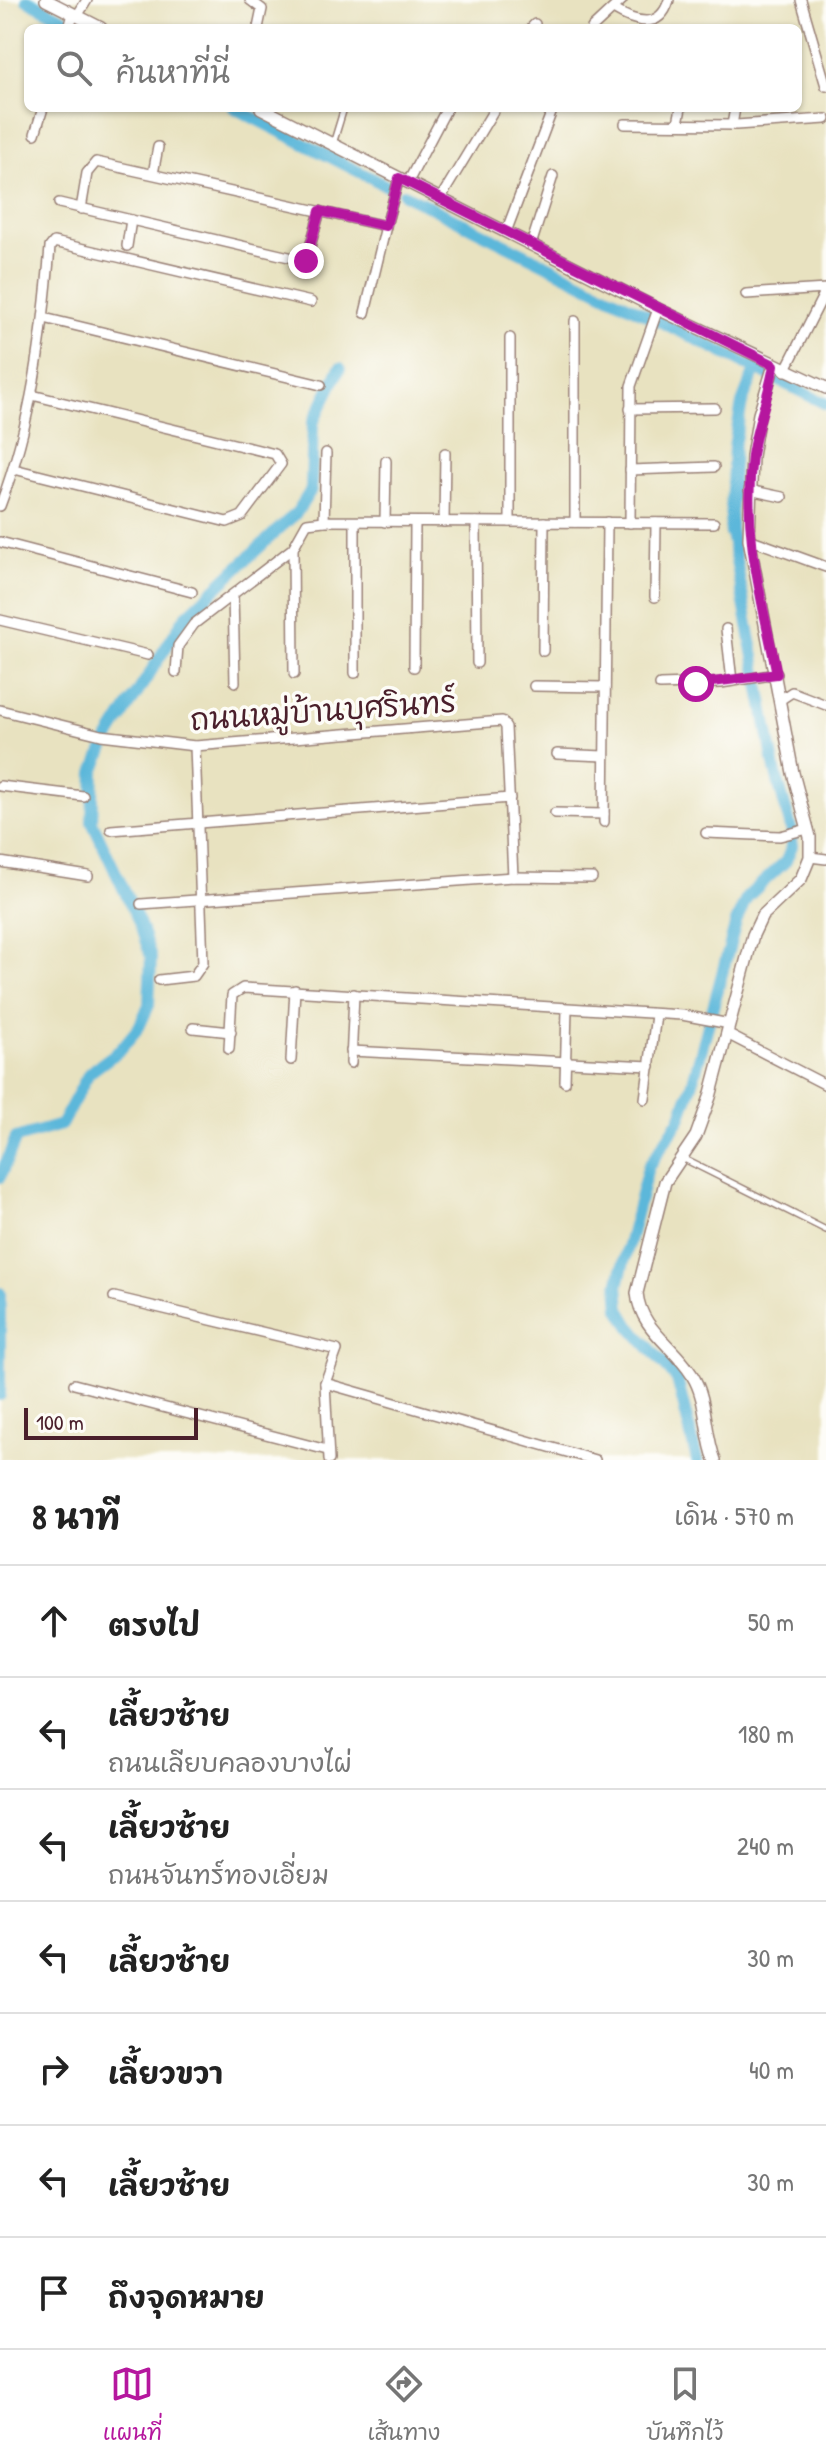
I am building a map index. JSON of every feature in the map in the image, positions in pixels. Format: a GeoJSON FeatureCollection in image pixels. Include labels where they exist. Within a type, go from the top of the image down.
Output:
{"type":"FeatureCollection","features":[{"type":"Feature","properties":{"kind":"street"},"geometry":{"type":"LineString","coordinates":[[46,0],[72,21],[87,0]]}},
{"type":"Feature","properties":{"kind":"street"},"geometry":{"type":"LineString","coordinates":[[250,0],[262,9],[259,24]]}},
{"type":"Feature","properties":{"kind":"street"},"geometry":{"type":"LineString","coordinates":[[596,24],[622,0]]}},
{"type":"Feature","properties":{"kind":"street"},"geometry":{"type":"LineString","coordinates":[[613,9],[642,23],[654,21],[665,12],[669,0]]}},
{"type":"Feature","properties":{"kind":"street"},"geometry":{"type":"LineString","coordinates":[[801,0],[826,86]]}},
{"type":"Feature","properties":{"kind":"street"},"geometry":{"type":"LineString","coordinates":[[35,134],[42,112]]}},
{"type":"Feature","properties":{"kind":"street"},"geometry":{"type":"LineString","coordinates":[[269,112],[777,370],[826,388]]}},
{"type":"Feature","properties":{"kind":"street"},"geometry":{"type":"LineString","coordinates":[[365,313],[395,192],[445,112]]}},
{"type":"Feature","properties":{"kind":"street"},"geometry":{"type":"LineString","coordinates":[[440,199],[493,112]]}},
{"type":"Feature","properties":{"kind":"street"},"geometry":{"type":"LineString","coordinates":[[506,232],[551,112]]}},
{"type":"Feature","properties":{"kind":"street"},"geometry":{"type":"LineString","coordinates":[[678,123],[680,112]]}},
{"type":"Feature","properties":{"kind":"street"},"geometry":{"type":"LineString","coordinates":[[732,125],[734,112]]}},
{"type":"Feature","properties":{"kind":"street"},"geometry":{"type":"LineString","coordinates":[[625,124],[732,125],[826,119]]}},
{"type":"Feature","properties":{"kind":"street"},"geometry":{"type":"LineString","coordinates":[[153,174],[158,147]]}},
{"type":"Feature","properties":{"kind":"street"},"geometry":{"type":"LineString","coordinates":[[81,209],[87,173],[96,162],[386,226]]}},
{"type":"Feature","properties":{"kind":"street"},"geometry":{"type":"LineString","coordinates":[[531,245],[553,176]]}},
{"type":"Feature","properties":{"kind":"street"},"geometry":{"type":"LineString","coordinates":[[59,203],[305,267],[320,211]]}},
{"type":"Feature","properties":{"kind":"street"},"geometry":{"type":"LineString","coordinates":[[127,246],[131,220]]}},
{"type":"Feature","properties":{"kind":"street"},"geometry":{"type":"LineString","coordinates":[[0,506],[14,469],[32,395],[44,318],[50,247],[54,242],[311,302]]}},
{"type":"Feature","properties":{"kind":"street"},"geometry":{"type":"LineString","coordinates":[[746,294],[826,289]]}},
{"type":"Feature","properties":{"kind":"street"},"geometry":{"type":"LineString","coordinates":[[715,1460],[693,1376],[638,1309],[637,1293],[665,1182],[696,1136],[725,1026],[762,916],[801,879],[810,857],[780,700],[771,675],[749,539],[749,490],[759,414],[768,390],[826,289]]}},
{"type":"Feature","properties":{"kind":"street"},"geometry":{"type":"LineString","coordinates":[[630,523],[631,386],[658,309]]}},
{"type":"Feature","properties":{"kind":"street"},"geometry":{"type":"LineString","coordinates":[[44,318],[321,385]]}},
{"type":"Feature","properties":{"kind":"street"},"geometry":{"type":"LineString","coordinates":[[575,321],[575,522]]}},
{"type":"Feature","properties":{"kind":"street"},"geometry":{"type":"LineString","coordinates":[[510,338],[510,522]]}},
{"type":"Feature","properties":{"kind":"street"},"geometry":{"type":"LineString","coordinates":[[14,469],[227,522],[242,516],[281,464],[275,454],[32,395]]}},
{"type":"Feature","properties":{"kind":"street"},"geometry":{"type":"LineString","coordinates":[[630,409],[715,408]]}},
{"type":"Feature","properties":{"kind":"street"},"geometry":{"type":"LineString","coordinates":[[324,521],[326,453]]}},
{"type":"Feature","properties":{"kind":"street"},"geometry":{"type":"LineString","coordinates":[[444,522],[445,453]]}},
{"type":"Feature","properties":{"kind":"street"},"geometry":{"type":"LineString","coordinates":[[385,522],[386,461]]}},
{"type":"Feature","properties":{"kind":"street"},"geometry":{"type":"LineString","coordinates":[[630,470],[714,467]]}},
{"type":"Feature","properties":{"kind":"street"},"geometry":{"type":"LineString","coordinates":[[749,490],[782,497]]}},
{"type":"Feature","properties":{"kind":"street"},"geometry":{"type":"LineString","coordinates":[[355,522],[355,673]]}},
{"type":"Feature","properties":{"kind":"street"},"geometry":{"type":"LineString","coordinates":[[414,667],[415,522]]}},
{"type":"Feature","properties":{"kind":"street"},"geometry":{"type":"LineString","coordinates":[[476,522],[477,663]]}},
{"type":"Feature","properties":{"kind":"street"},"geometry":{"type":"LineString","coordinates":[[543,651],[544,522]]}},
{"type":"Feature","properties":{"kind":"street"},"geometry":{"type":"LineString","coordinates":[[555,813],[604,818],[607,522]]}},
{"type":"Feature","properties":{"kind":"street"},"geometry":{"type":"LineString","coordinates":[[176,672],[178,646],[194,624],[293,548],[307,523],[714,523]]}},
{"type":"Feature","properties":{"kind":"street"},"geometry":{"type":"LineString","coordinates":[[655,597],[656,523]]}},
{"type":"Feature","properties":{"kind":"street"},"geometry":{"type":"LineString","coordinates":[[749,539],[826,567]]}},
{"type":"Feature","properties":{"kind":"street"},"geometry":{"type":"LineString","coordinates":[[0,542],[192,592]]}},
{"type":"Feature","properties":{"kind":"street"},"geometry":{"type":"LineString","coordinates":[[293,548],[294,674]]}},
{"type":"Feature","properties":{"kind":"street"},"geometry":{"type":"LineString","coordinates":[[233,595],[235,682]]}},
{"type":"Feature","properties":{"kind":"street"},"geometry":{"type":"LineString","coordinates":[[0,620],[148,655]]}},
{"type":"Feature","properties":{"kind":"street"},"geometry":{"type":"LineString","coordinates":[[726,629],[732,681]]}},
{"type":"Feature","properties":{"kind":"street"},"geometry":{"type":"LineString","coordinates":[[660,685],[732,681],[771,675]]}},
{"type":"Feature","properties":{"kind":"street"},"geometry":{"type":"LineString","coordinates":[[534,686],[605,687]]}},
{"type":"Feature","properties":{"kind":"street"},"geometry":{"type":"LineString","coordinates":[[780,700],[792,692],[826,705]]}},
{"type":"Feature","properties":{"kind":"street","name":"ถนนหมู่บ้านบุศรินทร์"},"geometry":{"type":"LineString","coordinates":[[0,710],[101,735],[195,746],[498,721],[506,727],[510,798]]}},
{"type":"Feature","properties":{"kind":"street"},"geometry":{"type":"LineString","coordinates":[[159,980],[194,976],[203,963],[195,746]]}},
{"type":"Feature","properties":{"kind":"street"},"geometry":{"type":"LineString","coordinates":[[557,754],[604,756]]}},
{"type":"Feature","properties":{"kind":"street"},"geometry":{"type":"LineString","coordinates":[[0,786],[83,796]]}},
{"type":"Feature","properties":{"kind":"street"},"geometry":{"type":"LineString","coordinates":[[111,830],[510,798],[513,877]]}},
{"type":"Feature","properties":{"kind":"street"},"geometry":{"type":"LineString","coordinates":[[706,833],[788,834],[804,830]]}},
{"type":"Feature","properties":{"kind":"street"},"geometry":{"type":"LineString","coordinates":[[810,857],[826,859]]}},
{"type":"Feature","properties":{"kind":"street"},"geometry":{"type":"LineString","coordinates":[[0,862],[88,876]]}},
{"type":"Feature","properties":{"kind":"street"},"geometry":{"type":"LineString","coordinates":[[141,904],[513,877],[592,878]]}},
{"type":"Feature","properties":{"kind":"street"},"geometry":{"type":"LineString","coordinates":[[229,1049],[235,991],[243,988],[295,990],[696,1017],[725,1026],[826,1085]]}},
{"type":"Feature","properties":{"kind":"street"},"geometry":{"type":"LineString","coordinates":[[291,1060],[295,990]]}},
{"type":"Feature","properties":{"kind":"street"},"geometry":{"type":"LineString","coordinates":[[351,1063],[354,994]]}},
{"type":"Feature","properties":{"kind":"street"},"geometry":{"type":"LineString","coordinates":[[565,1082],[567,1009]]}},
{"type":"Feature","properties":{"kind":"street"},"geometry":{"type":"LineString","coordinates":[[645,1099],[656,1015]]}},
{"type":"Feature","properties":{"kind":"street"},"geometry":{"type":"LineString","coordinates":[[193,1028],[231,1032]]}},
{"type":"Feature","properties":{"kind":"street"},"geometry":{"type":"LineString","coordinates":[[351,1051],[650,1066]]}},
{"type":"Feature","properties":{"kind":"street"},"geometry":{"type":"LineString","coordinates":[[74,1384],[328,1455],[325,1383],[337,1350],[114,1297]]}},
{"type":"Feature","properties":{"kind":"street"},"geometry":{"type":"LineString","coordinates":[[325,1383],[595,1460]]}},
{"type":"Feature","properties":{"kind":"lane"},"geometry":{"type":"LineString","coordinates":[[333,144],[343,112]]}},
{"type":"Feature","properties":{"kind":"lane"},"geometry":{"type":"LineString","coordinates":[[681,1158],[826,1230]]}},
{"type":"Feature","properties":{"kind":"waterway"},"geometry":{"type":"LineString","coordinates":[[27,0],[73,24]]}},
{"type":"Feature","properties":{"kind":"waterway"},"geometry":{"type":"LineString","coordinates":[[242,112],[387,186]]}},
{"type":"Feature","properties":{"kind":"waterway"},"geometry":{"type":"LineString","coordinates":[[404,194],[826,404]]}},
{"type":"Feature","properties":{"kind":"waterway"},"geometry":{"type":"LineString","coordinates":[[0,1177],[16,1138],[61,1125],[89,1073],[120,1050],[139,1027],[149,1005],[151,957],[139,922],[92,822],[94,772],[106,743],[185,617],[297,512],[311,490],[313,423],[340,368]]}},
{"type":"Feature","properties":{"kind":"waterway"},"geometry":{"type":"LineString","coordinates":[[697,1460],[677,1379],[630,1326],[620,1309],[618,1285],[648,1167],[680,1119],[692,1085],[736,922],[747,897],[786,861],[792,846],[792,832],[775,770],[730,528],[734,446],[742,403],[755,370]]}},
{"type":"Feature","properties":{"kind":"waterway"},"geometry":{"type":"LineString","coordinates":[[0,1293],[0,1395]]}},
{"type":"Feature","properties":{"kind":"route"},"geometry":{"type":"LineString","coordinates":[[306,261],[320,211],[386,226],[399,178],[774,365],[759,414],[748,509],[749,539],[777,674],[696,684]]}}]}
